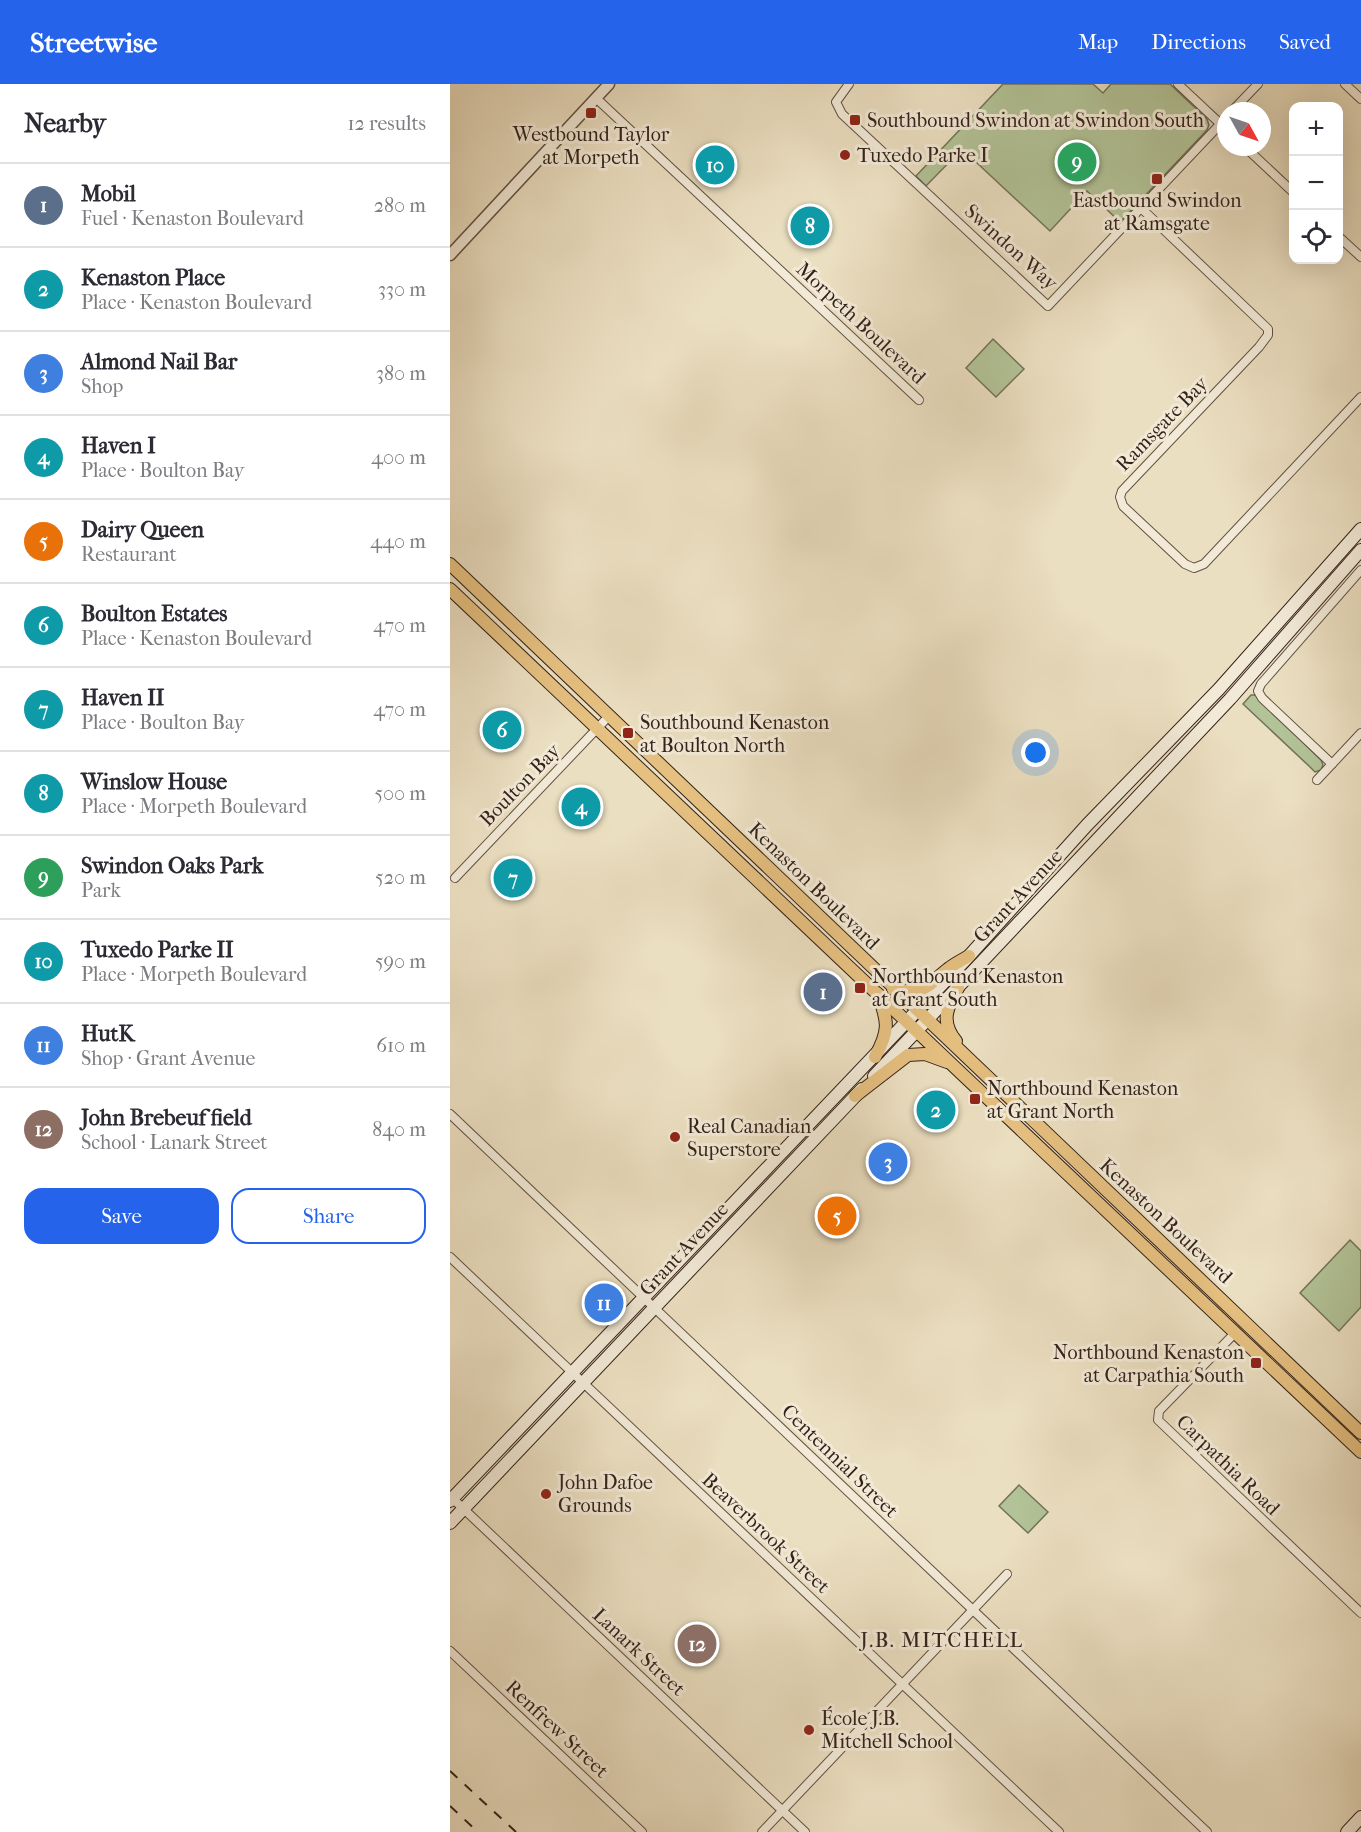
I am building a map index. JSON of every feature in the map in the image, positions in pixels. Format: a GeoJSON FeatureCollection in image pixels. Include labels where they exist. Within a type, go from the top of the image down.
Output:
{"type":"FeatureCollection","features":[{"type":"Feature","properties":{"kind":"main road","name":"Grant Avenue"},"geometry":{"type":"LineString","coordinates":[[451,1498],[875,1057],[1087,825],[1220,689],[1361,529]]}},
{"type":"Feature","properties":{"kind":"main road","name":"Grant Avenue"},"geometry":{"type":"LineString","coordinates":[[450,1523],[1230,699],[1361,550]]}},
{"type":"Feature","properties":{"kind":"main road","name":"Kenaston Boulevard"},"geometry":{"type":"LineString","coordinates":[[450,564],[1361,1433]]}},
{"type":"Feature","properties":{"kind":"main road","name":"Kenaston Boulevard"},"geometry":{"type":"LineString","coordinates":[[450,589],[1361,1452]]}},
{"type":"Feature","properties":{"kind":"main road"},"geometry":{"type":"LineString","coordinates":[[892,988],[909,992],[924,990],[948,969],[969,956]]}},
{"type":"Feature","properties":{"kind":"main road"},"geometry":{"type":"LineString","coordinates":[[958,988],[946,1008],[947,1028],[983,1074]]}},
{"type":"Feature","properties":{"kind":"main road"},"geometry":{"type":"LineString","coordinates":[[875,1057],[886,1035],[886,1016],[878,993]]}},
{"type":"Feature","properties":{"kind":"main road"},"geometry":{"type":"LineString","coordinates":[[855,1096],[908,1055],[925,1054],[952,1064]]}},
{"type":"Feature","properties":{"kind":"main road"},"geometry":{"type":"LineString","coordinates":[[1347,1832],[1361,1817]]}},
{"type":"Feature","properties":{"kind":"street"},"geometry":{"type":"LineString","coordinates":[[450,255],[609,84]]}},
{"type":"Feature","properties":{"kind":"street","name":"Swindon Way"},"geometry":{"type":"LineString","coordinates":[[849,84],[836,102],[842,114],[1048,306],[1217,131]]}},
{"type":"Feature","properties":{"kind":"street"},"geometry":{"type":"LineString","coordinates":[[1178,84],[1217,118]]}},
{"type":"Feature","properties":{"kind":"street"},"geometry":{"type":"LineString","coordinates":[[1241,102],[1258,84]]}},
{"type":"Feature","properties":{"kind":"street"},"geometry":{"type":"LineString","coordinates":[[1345,84],[1361,99]]}},
{"type":"Feature","properties":{"kind":"street","name":"Morpeth Boulevard"},"geometry":{"type":"LineString","coordinates":[[597,99],[919,400]]}},
{"type":"Feature","properties":{"kind":"street"},"geometry":{"type":"LineString","coordinates":[[1254,156],[1289,189]]}},
{"type":"Feature","properties":{"kind":"street","name":"Ramsgate Bay"},"geometry":{"type":"LineString","coordinates":[[1141,208],[1268,329],[1268,334],[1259,347],[1122,492],[1120,497],[1124,506],[1185,564],[1194,568],[1204,564],[1361,397]]}},
{"type":"Feature","properties":{"kind":"street"},"geometry":{"type":"LineString","coordinates":[[1343,241],[1361,257]]}},
{"type":"Feature","properties":{"kind":"street"},"geometry":{"type":"LineString","coordinates":[[1332,764],[1262,698],[1258,691],[1261,684],[1361,570]]}},
{"type":"Feature","properties":{"kind":"street","name":"Boulton Bay"},"geometry":{"type":"LineString","coordinates":[[455,878],[609,716]]}},
{"type":"Feature","properties":{"kind":"street"},"geometry":{"type":"LineString","coordinates":[[1317,780],[1361,732]]}},
{"type":"Feature","properties":{"kind":"street","name":"Centennial Street"},"geometry":{"type":"LineString","coordinates":[[450,1114],[1207,1832]]}},
{"type":"Feature","properties":{"kind":"street","name":"Beaverbrook Street"},"geometry":{"type":"LineString","coordinates":[[450,1257],[1059,1832]]}},
{"type":"Feature","properties":{"kind":"street","name":"Carpathia Road"},"geometry":{"type":"LineString","coordinates":[[1234,1334],[1159,1411],[1158,1420],[1361,1613]]}},
{"type":"Feature","properties":{"kind":"street","name":"Lanark Street"},"geometry":{"type":"LineString","coordinates":[[451,1498],[806,1832]]}},
{"type":"Feature","properties":{"kind":"street"},"geometry":{"type":"LineString","coordinates":[[762,1832],[1007,1574]]}},
{"type":"Feature","properties":{"kind":"street","name":"Renfrew Street"},"geometry":{"type":"LineString","coordinates":[[450,1651],[642,1832]]}},
{"type":"Feature","properties":{"kind":"green space"},"geometry":{"type":"Polygon","coordinates":[[[1003,84],[1093,84],[1103,93],[1111,84],[1170,84],[1207,119],[1209,125],[1207,130],[1120,222],[1087,191],[1050,231],[962,149],[926,186],[916,176],[1003,84]]]}},
{"type":"Feature","properties":{"kind":"green space"},"geometry":{"type":"Polygon","coordinates":[[[993,339],[1024,369],[996,397],[966,368],[993,339]]]}},
{"type":"Feature","properties":{"kind":"green space"},"geometry":{"type":"Polygon","coordinates":[[[1251,695],[1255,695],[1321,760],[1323,765],[1321,770],[1315,772],[1243,704],[1251,695]]]}},
{"type":"Feature","properties":{"kind":"green space"},"geometry":{"type":"Polygon","coordinates":[[[1350,1240],[1361,1251],[1361,1307],[1339,1331],[1300,1293],[1350,1240]]]}},
{"type":"Feature","properties":{"kind":"green space"},"geometry":{"type":"Polygon","coordinates":[[[1019,1485],[1048,1512],[1028,1533],[999,1506],[1019,1485]]]}},
{"type":"Feature","properties":{"kind":"railway"},"geometry":{"type":"LineString","coordinates":[[450,1771],[516,1832]]}},
{"type":"Feature","properties":{"kind":"railway"},"geometry":{"type":"LineString","coordinates":[[450,1806],[478,1832]]}},
{"type":"Feature","properties":{"kind":"place","name":"Westbound Taylor at Morpeth"},"geometry":{"type":"Point","coordinates":[591,113]}},
{"type":"Feature","properties":{"kind":"place","name":"Southbound Swindon at Swindon South"},"geometry":{"type":"Point","coordinates":[855,120]}},
{"type":"Feature","properties":{"kind":"place","name":"Tuxedo Parke I"},"geometry":{"type":"Point","coordinates":[845,155]}},
{"type":"Feature","properties":{"kind":"place","name":"Swindon Oaks Park"},"geometry":{"type":"Point","coordinates":[1077,162]}},
{"type":"Feature","properties":{"kind":"place","name":"Tuxedo Parke II"},"geometry":{"type":"Point","coordinates":[715,165]}},
{"type":"Feature","properties":{"kind":"place","name":"Eastbound Swindon at Ramsgate"},"geometry":{"type":"Point","coordinates":[1157,179]}},
{"type":"Feature","properties":{"kind":"place","name":"Winslow House"},"geometry":{"type":"Point","coordinates":[810,226]}},
{"type":"Feature","properties":{"kind":"place","name":"Boulton Estates"},"geometry":{"type":"Point","coordinates":[502,730]}},
{"type":"Feature","properties":{"kind":"place","name":"Southbound Kenaston at Boulton North"},"geometry":{"type":"Point","coordinates":[628,733]}},
{"type":"Feature","properties":{"kind":"place","name":"Haven I"},"geometry":{"type":"Point","coordinates":[581,807]}},
{"type":"Feature","properties":{"kind":"place","name":"Haven II"},"geometry":{"type":"Point","coordinates":[513,878]}},
{"type":"Feature","properties":{"kind":"place","name":"Northbound Kenaston at Grant South"},"geometry":{"type":"Point","coordinates":[860,988]}},
{"type":"Feature","properties":{"kind":"place","name":"Mobil"},"geometry":{"type":"Point","coordinates":[823,992]}},
{"type":"Feature","properties":{"kind":"place","name":"Northbound Kenaston at Grant North"},"geometry":{"type":"Point","coordinates":[975,1099]}},
{"type":"Feature","properties":{"kind":"place","name":"Kenaston Place"},"geometry":{"type":"Point","coordinates":[936,1110]}},
{"type":"Feature","properties":{"kind":"place","name":"Real Canadian Superstore"},"geometry":{"type":"Point","coordinates":[675,1137]}},
{"type":"Feature","properties":{"kind":"place","name":"Almond Nail Bar"},"geometry":{"type":"Point","coordinates":[888,1162]}},
{"type":"Feature","properties":{"kind":"place","name":"Dairy Queen"},"geometry":{"type":"Point","coordinates":[837,1216]}},
{"type":"Feature","properties":{"kind":"place","name":"HutK"},"geometry":{"type":"Point","coordinates":[604,1303]}},
{"type":"Feature","properties":{"kind":"place","name":"Northbound Kenaston at Carpathia South"},"geometry":{"type":"Point","coordinates":[1256,1363]}},
{"type":"Feature","properties":{"kind":"place","name":"John Dafoe Grounds"},"geometry":{"type":"Point","coordinates":[546,1494]}},
{"type":"Feature","properties":{"kind":"place","name":"John Brebeuf field"},"geometry":{"type":"Point","coordinates":[697,1644]}},
{"type":"Feature","properties":{"kind":"place","name":"École J.B. Mitchell School"},"geometry":{"type":"Point","coordinates":[809,1730]}},
{"type":"Feature","properties":{"kind":"district","name":"J.B. MITCHELL"},"geometry":{"type":"Point","coordinates":[942,1640]}}]}
